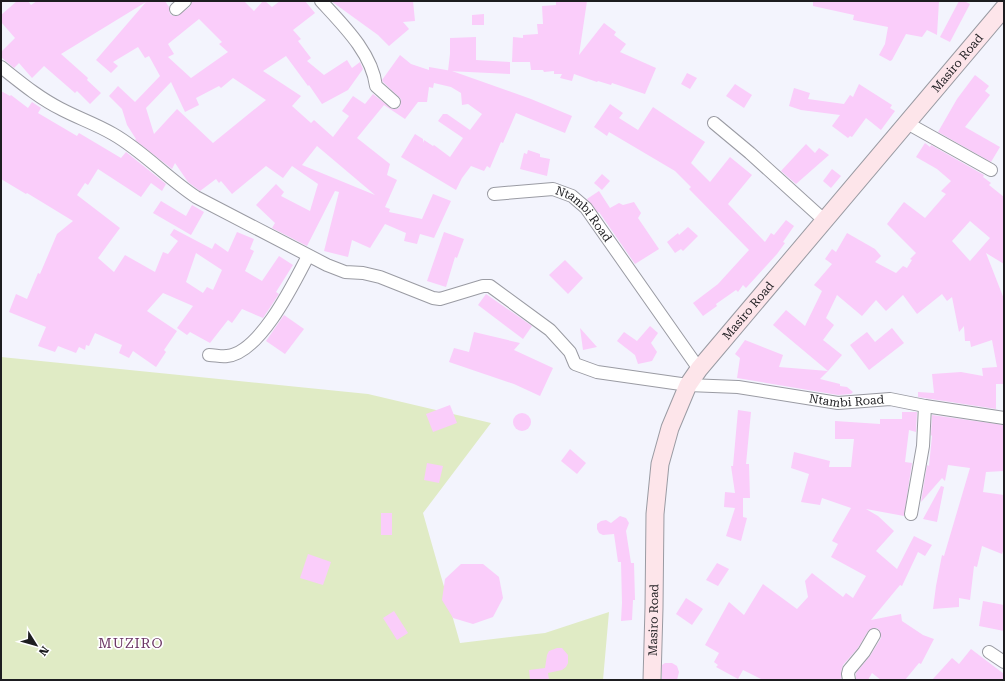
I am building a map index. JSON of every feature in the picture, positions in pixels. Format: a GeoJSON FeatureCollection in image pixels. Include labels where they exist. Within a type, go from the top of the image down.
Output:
{"type":"FeatureCollection","features":[{"type":"Feature","properties":{"kind":"main road","name":"Masiro Road"},"geometry":{"type":"LineString","coordinates":[[652,680],[655,514],[660,464],[670,428],[688,385],[699,369],[1004,8]]}},
{"type":"Feature","properties":{"kind":"street"},"geometry":{"type":"LineString","coordinates":[[176,9],[186,1]]}},
{"type":"Feature","properties":{"kind":"street"},"geometry":{"type":"LineString","coordinates":[[321,1],[355,39],[375,75],[376,86],[394,102]]}},
{"type":"Feature","properties":{"kind":"street","name":"Ntambi Road"},"geometry":{"type":"LineString","coordinates":[[1,67],[42,99],[112,133],[130,144],[177,184],[196,197],[308,256],[335,269],[345,272],[363,273],[380,277],[433,298],[440,299],[483,286],[490,286],[550,330],[570,352],[575,364],[597,372],[688,385],[738,387],[838,403],[890,399],[1004,418]]}},
{"type":"Feature","properties":{"kind":"street"},"geometry":{"type":"LineString","coordinates":[[714,123],[825,220]]}},
{"type":"Feature","properties":{"kind":"street"},"geometry":{"type":"LineString","coordinates":[[907,123],[991,170]]}},
{"type":"Feature","properties":{"kind":"street","name":"Ntambi Road"},"geometry":{"type":"LineString","coordinates":[[494,194],[552,189],[572,196],[586,208],[699,369]]}},
{"type":"Feature","properties":{"kind":"street"},"geometry":{"type":"LineString","coordinates":[[209,355],[228,356],[239,352],[251,343],[276,314],[308,256]]}},
{"type":"Feature","properties":{"kind":"street"},"geometry":{"type":"LineString","coordinates":[[911,514],[923,446],[925,406]]}},
{"type":"Feature","properties":{"kind":"street"},"geometry":{"type":"LineString","coordinates":[[849,680],[849,670],[864,652],[874,635]]}},
{"type":"Feature","properties":{"kind":"street"},"geometry":{"type":"LineString","coordinates":[[989,652],[1004,662]]}},
{"type":"Feature","properties":{"kind":"green space"},"geometry":{"type":"Polygon","coordinates":[[[1,357],[368,394],[491,423],[423,513],[460,643],[545,633],[609,612],[603,680],[1,680],[1,357]]]}},
{"type":"Feature","properties":{"kind":"building"},"geometry":{"type":"Polygon","coordinates":[[[17,1],[28,1],[31,5],[37,1],[165,1],[169,7],[170,14],[177,16],[190,7],[192,1],[244,1],[254,11],[263,1],[272,7],[280,1],[305,1],[315,13],[293,30],[301,39],[298,41],[311,58],[307,61],[324,75],[347,60],[352,68],[360,62],[363,69],[348,90],[322,104],[286,56],[263,71],[301,96],[292,106],[311,123],[314,120],[333,137],[349,116],[342,111],[353,96],[365,104],[373,94],[392,109],[397,109],[400,107],[401,99],[382,80],[400,55],[411,64],[429,70],[429,67],[452,71],[531,99],[572,116],[565,133],[516,113],[490,168],[487,166],[484,171],[471,166],[462,178],[456,190],[401,157],[415,134],[423,139],[423,143],[424,140],[433,146],[434,145],[450,157],[463,138],[438,121],[443,114],[447,114],[470,130],[482,114],[468,104],[462,105],[461,93],[451,87],[434,83],[433,88],[429,87],[427,102],[418,102],[405,119],[384,105],[357,138],[390,164],[387,175],[397,180],[385,207],[390,209],[389,212],[422,219],[433,194],[451,201],[434,238],[420,234],[417,244],[404,241],[406,233],[385,224],[370,248],[352,240],[348,257],[324,251],[339,192],[335,191],[307,246],[272,228],[275,223],[256,205],[276,184],[284,192],[281,196],[310,211],[318,184],[292,166],[283,178],[266,166],[232,194],[221,181],[219,183],[216,179],[200,191],[188,182],[175,163],[172,169],[135,140],[136,139],[127,125],[122,109],[109,96],[118,86],[135,102],[160,76],[149,56],[145,58],[138,47],[113,62],[118,66],[111,73],[96,60],[146,2],[61,54],[88,78],[87,80],[101,93],[90,104],[77,91],[75,93],[44,66],[32,78],[19,63],[14,68],[1,57],[1,52],[15,38],[1,22],[1,15],[17,1]],[[199,19],[168,44],[174,54],[168,57],[191,78],[228,52],[219,44],[222,42],[199,19]],[[233,78],[221,88],[219,86],[196,98],[199,105],[185,112],[171,82],[146,108],[154,134],[177,109],[213,143],[266,100],[233,78]],[[317,146],[302,165],[375,195],[317,146]]]}},
{"type":"Feature","properties":{"kind":"building"},"geometry":{"type":"Polygon","coordinates":[[[331,1],[413,1],[415,21],[403,22],[409,29],[389,46],[378,35],[331,1]]]}},
{"type":"Feature","properties":{"kind":"building"},"geometry":{"type":"Polygon","coordinates":[[[556,1],[587,1],[579,55],[604,23],[616,32],[614,35],[626,44],[620,52],[656,68],[645,94],[612,83],[611,85],[597,82],[574,74],[572,81],[560,78],[562,74],[554,74],[554,71],[544,72],[543,70],[531,70],[530,62],[512,62],[513,37],[523,38],[523,35],[538,34],[537,24],[543,24],[542,6],[556,5],[556,1]]]}},
{"type":"Feature","properties":{"kind":"building"},"geometry":{"type":"Polygon","coordinates":[[[813,1],[939,1],[937,35],[927,30],[922,37],[906,34],[892,60],[890,61],[879,55],[885,44],[888,27],[853,20],[854,15],[813,6],[813,1]]]}},
{"type":"Feature","properties":{"kind":"building"},"geometry":{"type":"Polygon","coordinates":[[[959,1],[964,1],[970,4],[950,42],[940,37],[959,1]]]}},
{"type":"Feature","properties":{"kind":"building"},"geometry":{"type":"Polygon","coordinates":[[[484,14],[484,25],[472,25],[472,15],[484,14]]]}},
{"type":"Feature","properties":{"kind":"building"},"geometry":{"type":"Polygon","coordinates":[[[476,37],[476,60],[510,62],[510,74],[448,71],[450,38],[476,37]]]}},
{"type":"Feature","properties":{"kind":"building"},"geometry":{"type":"Polygon","coordinates":[[[687,73],[697,78],[690,89],[681,84],[687,73]]]}},
{"type":"Feature","properties":{"kind":"building"},"geometry":{"type":"Polygon","coordinates":[[[975,75],[989,86],[985,91],[990,95],[965,127],[1000,147],[991,162],[938,132],[957,99],[975,75]]]}},
{"type":"Feature","properties":{"kind":"building"},"geometry":{"type":"Polygon","coordinates":[[[735,84],[752,95],[744,108],[726,96],[735,84]]]}},
{"type":"Feature","properties":{"kind":"building"},"geometry":{"type":"Polygon","coordinates":[[[859,84],[892,105],[890,108],[895,111],[881,130],[866,118],[852,137],[850,136],[848,138],[832,126],[840,115],[801,110],[789,106],[794,88],[810,93],[808,99],[844,104],[850,95],[853,97],[859,84]]]}},
{"type":"Feature","properties":{"kind":"building"},"geometry":{"type":"Polygon","coordinates":[[[1,91],[10,96],[11,95],[28,108],[32,102],[41,108],[38,113],[77,136],[79,133],[121,158],[126,152],[166,184],[162,191],[151,183],[141,197],[98,169],[88,185],[85,183],[77,195],[120,228],[98,258],[114,272],[125,255],[155,272],[163,252],[168,254],[178,241],[170,235],[174,229],[212,249],[215,243],[228,252],[237,232],[254,239],[250,249],[254,251],[245,271],[262,281],[279,256],[293,265],[276,292],[279,294],[263,318],[242,309],[232,323],[228,320],[210,343],[190,332],[187,335],[177,328],[193,306],[163,293],[147,311],[177,331],[164,350],[166,352],[156,367],[133,351],[129,358],[119,353],[122,345],[95,333],[89,346],[86,345],[85,350],[79,347],[76,353],[58,346],[55,352],[38,346],[46,327],[9,312],[16,294],[27,299],[38,273],[40,274],[57,234],[73,221],[1,179],[1,91]],[[196,253],[186,282],[203,293],[207,287],[213,290],[222,270],[196,253]]]}},
{"type":"Feature","properties":{"kind":"building"},"geometry":{"type":"Polygon","coordinates":[[[610,104],[623,113],[619,118],[638,130],[653,107],[705,142],[691,163],[710,182],[730,157],[752,175],[728,204],[765,242],[771,233],[774,235],[786,220],[794,226],[777,254],[746,288],[743,285],[738,292],[736,290],[716,304],[717,306],[703,316],[693,303],[718,284],[749,250],[689,189],[691,187],[675,171],[609,132],[607,136],[594,127],[610,104]]]}},
{"type":"Feature","properties":{"kind":"building"},"geometry":{"type":"Polygon","coordinates":[[[925,143],[930,147],[931,145],[984,175],[983,177],[991,183],[989,185],[1004,197],[1004,264],[986,253],[1004,299],[1004,384],[996,384],[996,409],[918,397],[918,392],[934,393],[932,374],[961,372],[983,376],[982,368],[997,367],[992,340],[971,347],[970,341],[965,341],[964,326],[959,332],[952,297],[947,301],[942,294],[917,314],[903,295],[886,311],[876,300],[862,316],[837,295],[826,318],[834,325],[823,340],[842,355],[828,371],[773,325],[786,310],[805,326],[822,291],[814,285],[832,264],[825,259],[832,249],[836,252],[847,233],[875,249],[881,256],[875,262],[896,273],[903,266],[907,268],[912,260],[910,259],[916,253],[887,224],[904,202],[925,218],[946,194],[941,191],[951,181],[937,169],[916,157],[925,143]],[[970,221],[952,241],[970,261],[990,238],[970,221]]]}},
{"type":"Feature","properties":{"kind":"building"},"geometry":{"type":"Polygon","coordinates":[[[806,144],[815,153],[819,148],[829,155],[796,184],[781,171],[806,144]]]}},
{"type":"Feature","properties":{"kind":"building"},"geometry":{"type":"Polygon","coordinates":[[[528,150],[540,154],[540,157],[550,159],[547,176],[520,169],[524,153],[527,154],[528,150]]]}},
{"type":"Feature","properties":{"kind":"building"},"geometry":{"type":"Polygon","coordinates":[[[832,169],[841,176],[831,188],[823,181],[832,169]]]}},
{"type":"Feature","properties":{"kind":"building"},"geometry":{"type":"Polygon","coordinates":[[[602,174],[610,181],[602,190],[594,183],[602,174]]]}},
{"type":"Feature","properties":{"kind":"building"},"geometry":{"type":"Polygon","coordinates":[[[599,191],[610,208],[619,203],[623,205],[634,202],[641,213],[638,218],[659,249],[635,264],[599,212],[598,213],[587,199],[599,191]]]}},
{"type":"Feature","properties":{"kind":"building"},"geometry":{"type":"Polygon","coordinates":[[[161,201],[186,216],[192,205],[204,212],[191,235],[153,213],[161,201]]]}},
{"type":"Feature","properties":{"kind":"building"},"geometry":{"type":"Polygon","coordinates":[[[688,227],[698,236],[683,251],[681,249],[675,253],[667,242],[678,233],[679,235],[688,227]]]}},
{"type":"Feature","properties":{"kind":"building"},"geometry":{"type":"Polygon","coordinates":[[[444,232],[464,239],[457,258],[455,257],[446,287],[427,281],[444,232]]]}},
{"type":"Feature","properties":{"kind":"building"},"geometry":{"type":"Polygon","coordinates":[[[565,260],[583,278],[568,294],[549,275],[565,260]]]}},
{"type":"Feature","properties":{"kind":"building"},"geometry":{"type":"Polygon","coordinates":[[[486,294],[532,326],[523,339],[478,305],[486,294]]]}},
{"type":"Feature","properties":{"kind":"building"},"geometry":{"type":"Polygon","coordinates":[[[284,315],[304,329],[285,354],[266,341],[284,315]]]}},
{"type":"Feature","properties":{"kind":"building"},"geometry":{"type":"Polygon","coordinates":[[[650,326],[658,333],[651,343],[657,352],[652,361],[638,364],[635,355],[617,341],[624,332],[637,341],[650,326]]]}},
{"type":"Feature","properties":{"kind":"building"},"geometry":{"type":"Polygon","coordinates":[[[580,328],[597,347],[583,350],[580,328]]]}},
{"type":"Feature","properties":{"kind":"building"},"geometry":{"type":"Polygon","coordinates":[[[892,328],[904,343],[869,370],[850,345],[867,332],[875,342],[892,328]]]}},
{"type":"Feature","properties":{"kind":"building"},"geometry":{"type":"Polygon","coordinates":[[[474,332],[520,343],[514,350],[553,368],[540,396],[514,384],[449,362],[454,348],[469,352],[474,332]]]}},
{"type":"Feature","properties":{"kind":"building"},"geometry":{"type":"Polygon","coordinates":[[[745,340],[783,355],[779,367],[828,371],[820,379],[840,384],[840,386],[847,387],[853,392],[851,394],[838,395],[737,378],[740,358],[735,354],[745,340]]]}},
{"type":"Feature","properties":{"kind":"building"},"geometry":{"type":"Polygon","coordinates":[[[450,405],[457,423],[433,432],[426,414],[450,405]]]}},
{"type":"Feature","properties":{"kind":"building"},"geometry":{"type":"Polygon","coordinates":[[[738,410],[751,412],[746,464],[749,464],[750,498],[743,498],[743,517],[747,518],[741,541],[726,536],[735,508],[724,507],[725,492],[735,493],[731,466],[733,466],[738,410]]]}},
{"type":"Feature","properties":{"kind":"building"},"geometry":{"type":"Polygon","coordinates":[[[902,412],[917,412],[916,432],[909,430],[905,462],[912,463],[904,516],[866,509],[878,516],[894,531],[876,551],[897,569],[914,536],[932,545],[925,556],[918,552],[902,586],[900,585],[871,620],[901,614],[902,621],[923,635],[934,639],[921,664],[919,663],[905,680],[881,680],[872,673],[868,680],[856,680],[856,673],[870,656],[881,638],[880,631],[877,628],[874,628],[868,631],[858,648],[843,665],[841,680],[763,680],[743,670],[738,679],[716,667],[718,665],[714,662],[719,653],[705,645],[729,602],[744,615],[763,584],[797,609],[808,597],[805,581],[812,573],[843,597],[846,593],[853,598],[866,576],[831,557],[838,544],[832,541],[851,508],[822,498],[820,505],[801,502],[809,474],[791,468],[794,452],[830,461],[829,467],[851,467],[854,439],[835,439],[835,421],[880,424],[880,419],[902,419],[902,412]]]}},
{"type":"Feature","properties":{"kind":"building"},"geometry":{"type":"Polygon","coordinates":[[[518,413],[526,413],[531,418],[529,429],[526,431],[518,431],[513,426],[513,418],[518,413]]]}},
{"type":"Feature","properties":{"kind":"building"},"geometry":{"type":"Polygon","coordinates":[[[932,415],[1004,425],[1004,471],[986,472],[983,492],[1004,495],[1004,548],[1002,554],[982,546],[977,567],[974,566],[970,600],[959,598],[959,607],[933,609],[942,555],[944,556],[970,468],[948,465],[945,481],[942,478],[921,502],[927,465],[929,466],[932,436],[932,415]]]}},
{"type":"Feature","properties":{"kind":"building"},"geometry":{"type":"Polygon","coordinates":[[[570,449],[586,463],[577,474],[561,461],[570,449]]]}},
{"type":"Feature","properties":{"kind":"building"},"geometry":{"type":"Polygon","coordinates":[[[427,463],[443,466],[439,483],[424,480],[427,463]]]}},
{"type":"Feature","properties":{"kind":"building"},"geometry":{"type":"Polygon","coordinates":[[[941,486],[944,487],[937,522],[923,519],[941,486]]]}},
{"type":"Feature","properties":{"kind":"building"},"geometry":{"type":"Polygon","coordinates":[[[381,513],[392,513],[392,535],[381,535],[381,513]]]}},
{"type":"Feature","properties":{"kind":"building"},"geometry":{"type":"Polygon","coordinates":[[[620,516],[626,518],[629,523],[626,531],[631,563],[634,563],[635,600],[633,600],[632,620],[621,621],[621,562],[618,562],[614,534],[603,535],[599,533],[597,529],[597,524],[601,521],[606,520],[611,523],[620,516]]]}},
{"type":"Feature","properties":{"kind":"building"},"geometry":{"type":"Polygon","coordinates":[[[308,554],[331,562],[323,585],[300,578],[308,554]]]}},
{"type":"Feature","properties":{"kind":"building"},"geometry":{"type":"Polygon","coordinates":[[[717,563],[729,569],[718,586],[706,580],[717,563]]]}},
{"type":"Feature","properties":{"kind":"building"},"geometry":{"type":"Polygon","coordinates":[[[461,564],[483,564],[499,577],[503,598],[493,617],[473,624],[453,618],[442,600],[445,579],[461,564]]]}},
{"type":"Feature","properties":{"kind":"building"},"geometry":{"type":"Polygon","coordinates":[[[686,598],[703,609],[692,625],[676,614],[686,598]]]}},
{"type":"Feature","properties":{"kind":"building"},"geometry":{"type":"Polygon","coordinates":[[[983,601],[1004,605],[1004,631],[979,626],[983,601]]]}},
{"type":"Feature","properties":{"kind":"building"},"geometry":{"type":"Polygon","coordinates":[[[394,611],[408,633],[397,640],[383,618],[394,611]]]}},
{"type":"Feature","properties":{"kind":"building"},"geometry":{"type":"Polygon","coordinates":[[[562,648],[568,655],[568,663],[566,667],[562,670],[548,673],[549,680],[530,680],[529,670],[545,668],[549,651],[562,648]]]}},
{"type":"Feature","properties":{"kind":"building"},"geometry":{"type":"Polygon","coordinates":[[[971,649],[1004,674],[1004,680],[932,680],[952,658],[959,664],[971,649]]]}},
{"type":"Feature","properties":{"kind":"building"},"geometry":{"type":"Polygon","coordinates":[[[665,663],[672,663],[677,666],[679,672],[677,680],[662,680],[662,665],[665,663]]]}},
{"type":"Feature","properties":{"kind":"district","name":"MUZIRO"},"geometry":{"type":"Point","coordinates":[131,643]}}]}
